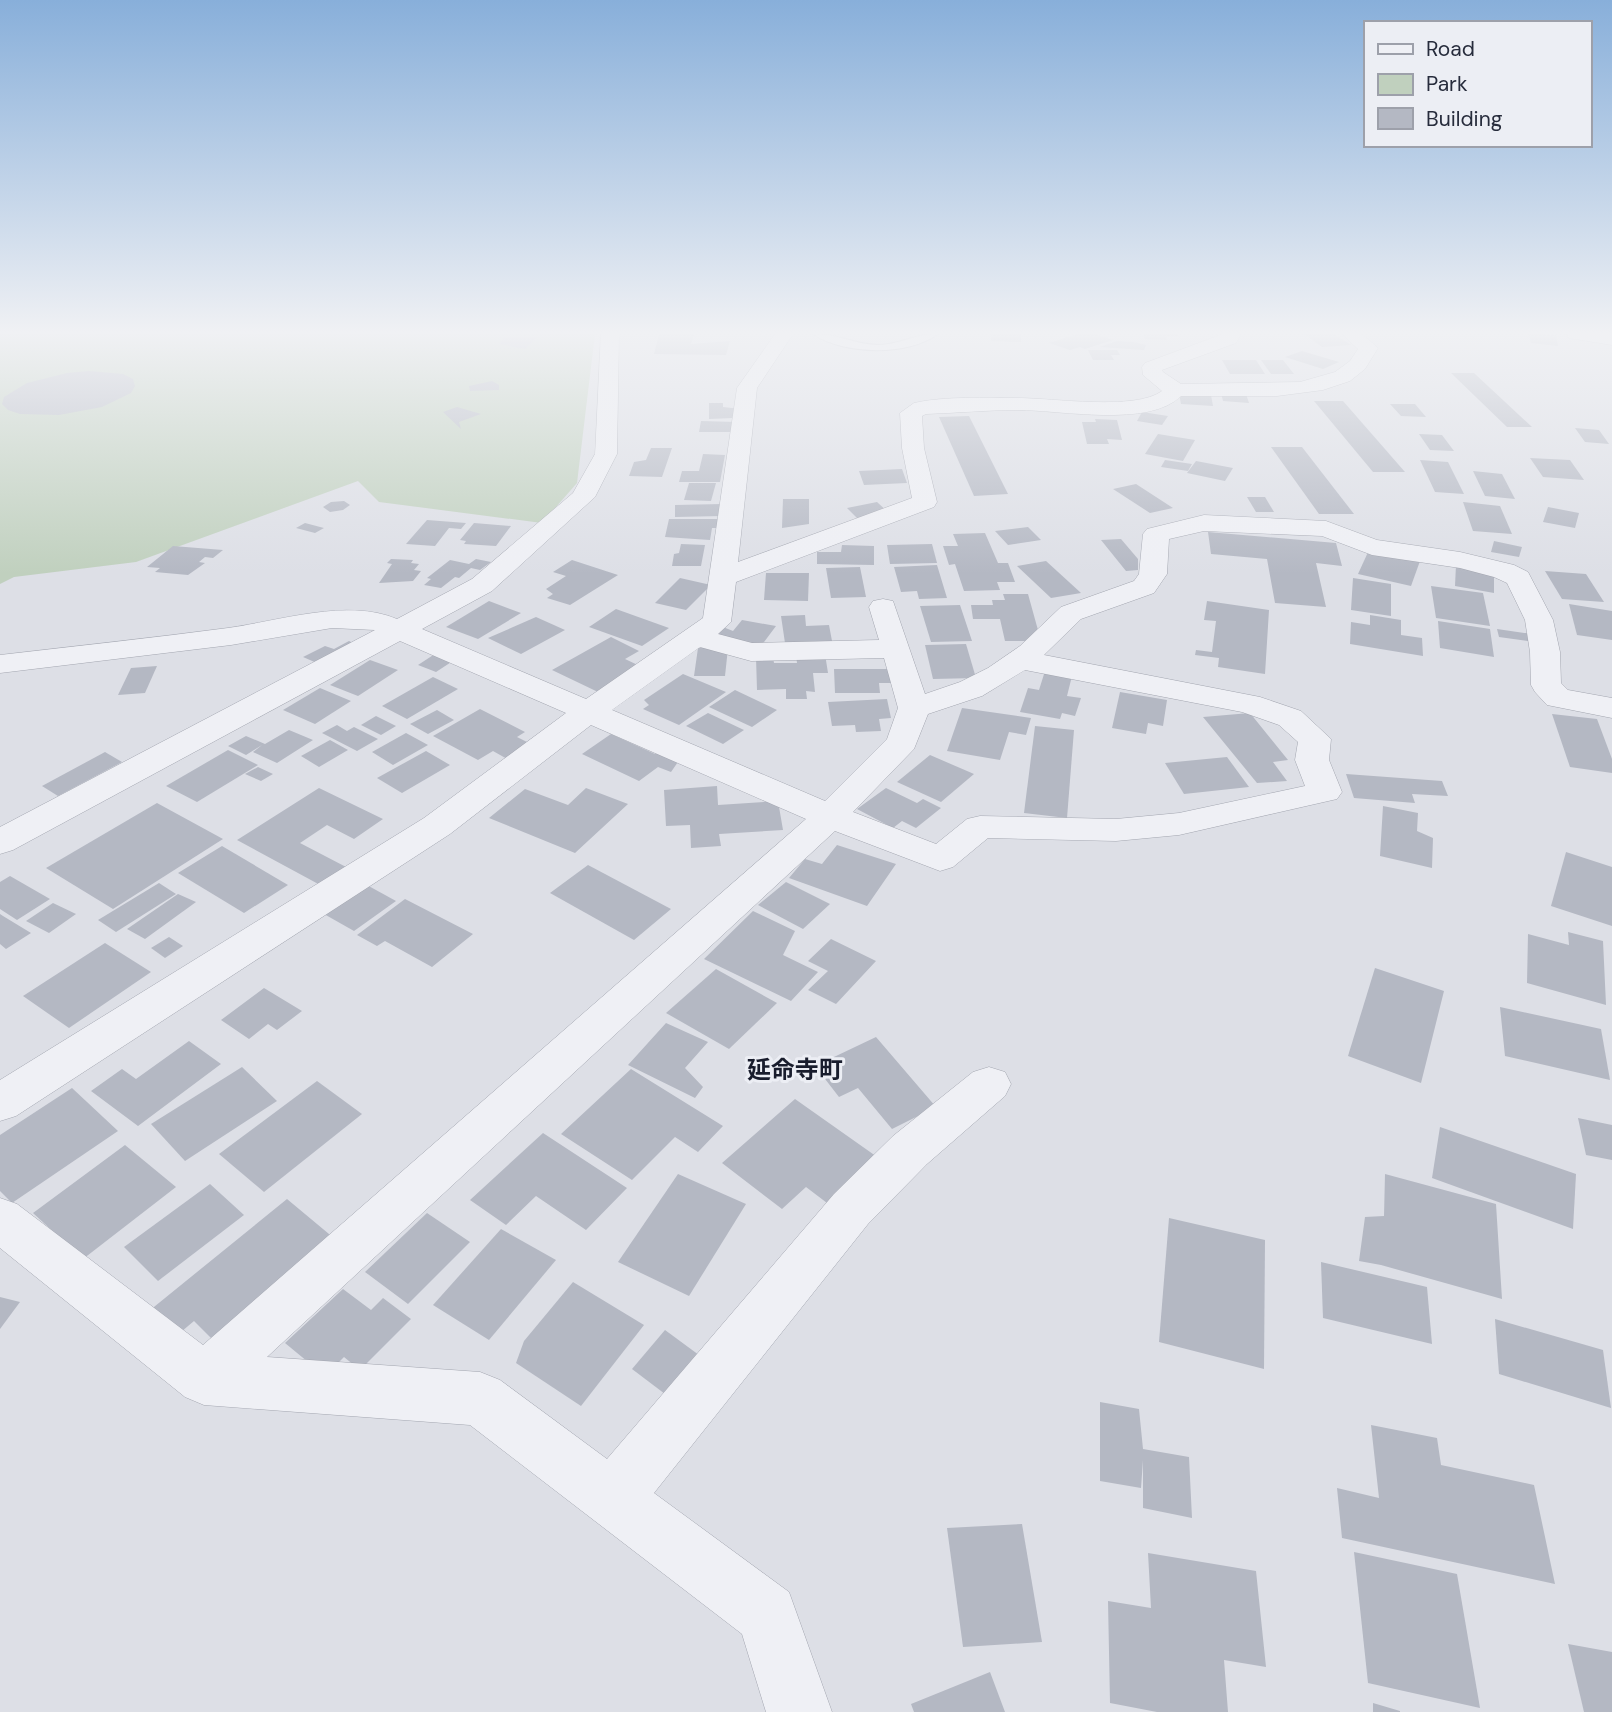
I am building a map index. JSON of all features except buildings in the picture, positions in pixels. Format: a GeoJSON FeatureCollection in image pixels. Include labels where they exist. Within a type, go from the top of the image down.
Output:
{"type":"FeatureCollection","features":[{"type":"Feature","properties":{"kind":"street"},"geometry":{"type":"LineString","coordinates":[[0,842],[482,585],[583,497],[606,454],[607,414]]}},
{"type":"Feature","properties":{"kind":"street"},"geometry":{"type":"LineString","coordinates":[[0,1103],[437,826],[588,712],[717,622],[744,414]]}},
{"type":"Feature","properties":{"kind":"street"},"geometry":{"type":"LineString","coordinates":[[723,577],[925,502],[913,448],[911,414]]}},
{"type":"Feature","properties":{"kind":"street"},"geometry":{"type":"LineString","coordinates":[[914,708],[971,689],[1021,660],[1071,613],[1144,587],[1153,574],[1156,534],[1204,523],[1326,529],[1372,547],[1460,560],[1504,571],[1518,579],[1539,620],[1545,652],[1546,685],[1558,698],[1612,708]]}},
{"type":"Feature","properties":{"kind":"street"},"geometry":{"type":"LineString","coordinates":[[204,1379],[830,816],[902,742],[914,708],[883,607]]}},
{"type":"Feature","properties":{"kind":"street"},"geometry":{"type":"LineString","coordinates":[[0,664],[231,636],[332,619],[381,622],[830,816],[940,859],[980,827],[1116,830],[1179,824],[1325,792],[1312,760],[1315,739],[1290,718],[1249,704],[1021,660]]}},
{"type":"Feature","properties":{"kind":"street"},"geometry":{"type":"LineString","coordinates":[[695,637],[751,652],[896,649]]}},
{"type":"Feature","properties":{"kind":"street"},"geometry":{"type":"LineString","coordinates":[[612,1498],[851,1209],[910,1150],[989,1084]]}},
{"type":"Feature","properties":{"kind":"street"},"geometry":{"type":"LineString","coordinates":[[0,1219],[204,1379],[480,1399],[767,1614],[799,1712]]}},
{"type":"Feature","properties":{"kind":"green space"},"geometry":{"type":"Polygon","coordinates":[[[0,414],[585,414],[577,483],[542,523],[379,502],[358,481],[136,562],[14,577],[0,584],[0,414]]]}},
{"type":"Feature","properties":{"kind":"district","name":"延命寺町"},"geometry":{"type":"Point","coordinates":[795,1070]}}]}
